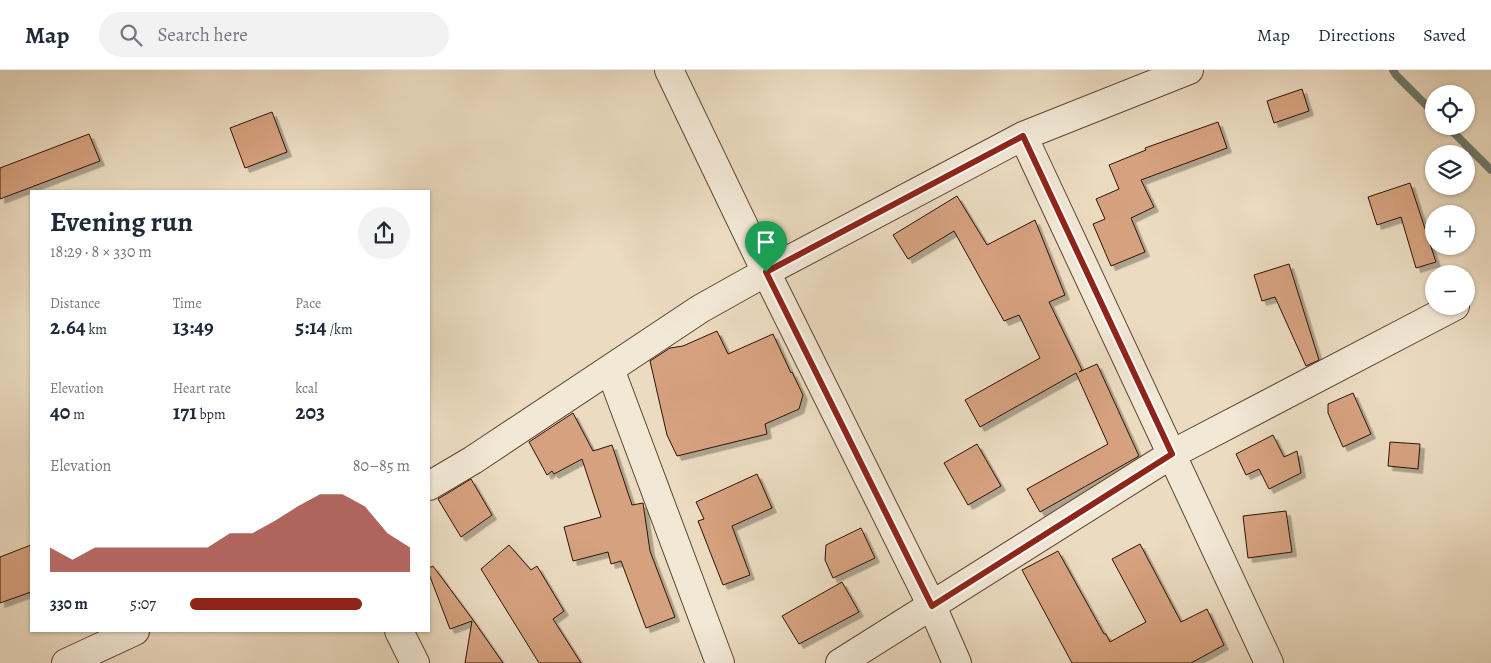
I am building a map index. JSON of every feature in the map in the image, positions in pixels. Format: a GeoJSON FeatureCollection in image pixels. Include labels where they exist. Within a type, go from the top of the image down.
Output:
{"type":"FeatureCollection","features":[{"type":"Feature","properties":{"kind":"street"},"geometry":{"type":"LineString","coordinates":[[669,70],[766,272],[932,606],[957,663]]}},
{"type":"Feature","properties":{"kind":"street"},"geometry":{"type":"LineString","coordinates":[[430,485],[481,455],[700,309],[766,272],[1023,136],[1189,70]]}},
{"type":"Feature","properties":{"kind":"street"},"geometry":{"type":"LineString","coordinates":[[1023,136],[1269,663]]}},
{"type":"Feature","properties":{"kind":"street"},"geometry":{"type":"LineString","coordinates":[[840,663],[1172,454],[1439,315]]}},
{"type":"Feature","properties":{"kind":"street"},"geometry":{"type":"LineString","coordinates":[[610,369],[720,663]]}},
{"type":"Feature","properties":{"kind":"street"},"geometry":{"type":"LineString","coordinates":[[66,663],[133,632]]}},
{"type":"Feature","properties":{"kind":"street"},"geometry":{"type":"LineString","coordinates":[[400,632],[415,663]]}},
{"type":"Feature","properties":{"kind":"building"},"geometry":{"type":"Polygon","coordinates":[[[1302,89],[1309,111],[1274,123],[1267,101],[1302,89]]]}},
{"type":"Feature","properties":{"kind":"building"},"geometry":{"type":"Polygon","coordinates":[[[272,112],[287,152],[245,168],[230,128],[272,112]]]}},
{"type":"Feature","properties":{"kind":"building"},"geometry":{"type":"Polygon","coordinates":[[[1218,122],[1227,148],[1141,180],[1154,207],[1131,218],[1145,252],[1111,266],[1093,224],[1105,219],[1096,199],[1119,189],[1109,165],[1146,150],[1145,148],[1218,122]]]}},
{"type":"Feature","properties":{"kind":"building"},"geometry":{"type":"Polygon","coordinates":[[[89,134],[100,161],[0,199],[0,168],[89,134]]]}},
{"type":"Feature","properties":{"kind":"building"},"geometry":{"type":"Polygon","coordinates":[[[1410,183],[1425,229],[1425,255],[1434,255],[1436,262],[1416,268],[1401,217],[1377,225],[1368,197],[1410,183]]]}},
{"type":"Feature","properties":{"kind":"building"},"geometry":{"type":"Polygon","coordinates":[[[957,196],[987,245],[1035,220],[1065,295],[1049,302],[1082,370],[1079,372],[1097,364],[1139,456],[1040,512],[1027,489],[1108,444],[1076,373],[980,427],[965,400],[1040,358],[1019,315],[1004,321],[954,231],[908,259],[893,235],[957,196]]]}},
{"type":"Feature","properties":{"kind":"building"},"geometry":{"type":"Polygon","coordinates":[[[1289,264],[1319,360],[1306,366],[1275,297],[1262,301],[1254,275],[1289,264]]]}},
{"type":"Feature","properties":{"kind":"building"},"geometry":{"type":"Polygon","coordinates":[[[717,331],[728,354],[773,334],[803,395],[799,409],[765,424],[767,434],[677,456],[667,435],[650,361],[670,348],[683,346],[717,331]]]}},
{"type":"Feature","properties":{"kind":"building"},"geometry":{"type":"Polygon","coordinates":[[[1353,393],[1371,434],[1343,447],[1328,413],[1328,404],[1353,393]]]}},
{"type":"Feature","properties":{"kind":"building"},"geometry":{"type":"Polygon","coordinates":[[[573,413],[593,451],[612,445],[632,505],[643,503],[650,551],[675,617],[646,628],[621,561],[611,564],[608,552],[573,561],[564,527],[601,517],[582,459],[554,474],[552,471],[547,475],[529,442],[573,413]]]}},
{"type":"Feature","properties":{"kind":"building"},"geometry":{"type":"Polygon","coordinates":[[[1273,435],[1284,457],[1297,451],[1301,473],[1269,489],[1259,469],[1246,475],[1236,454],[1273,435]]]}},
{"type":"Feature","properties":{"kind":"building"},"geometry":{"type":"Polygon","coordinates":[[[1390,442],[1420,444],[1418,469],[1388,466],[1390,442]]]}},
{"type":"Feature","properties":{"kind":"building"},"geometry":{"type":"Polygon","coordinates":[[[977,444],[1001,486],[968,505],[944,463],[977,444]]]}},
{"type":"Feature","properties":{"kind":"building"},"geometry":{"type":"Polygon","coordinates":[[[757,474],[772,508],[732,526],[750,575],[723,585],[698,521],[704,519],[696,502],[757,474]]]}},
{"type":"Feature","properties":{"kind":"building"},"geometry":{"type":"Polygon","coordinates":[[[471,479],[492,515],[461,537],[438,499],[471,479]]]}},
{"type":"Feature","properties":{"kind":"building"},"geometry":{"type":"Polygon","coordinates":[[[1286,511],[1292,552],[1248,558],[1243,516],[1286,511]]]}},
{"type":"Feature","properties":{"kind":"building"},"geometry":{"type":"Polygon","coordinates":[[[861,528],[875,558],[833,578],[825,560],[826,545],[861,528]]]}},
{"type":"Feature","properties":{"kind":"building"},"geometry":{"type":"Polygon","coordinates":[[[1140,544],[1181,622],[1207,609],[1224,645],[1191,663],[1072,663],[1022,570],[1058,551],[1110,642],[1146,622],[1112,559],[1140,544]]]}},
{"type":"Feature","properties":{"kind":"building"},"geometry":{"type":"Polygon","coordinates":[[[30,545],[30,592],[0,603],[0,557],[30,545]]]}},
{"type":"Feature","properties":{"kind":"building"},"geometry":{"type":"Polygon","coordinates":[[[509,545],[531,570],[537,566],[564,611],[553,619],[581,663],[539,663],[481,569],[509,545]]]}},
{"type":"Feature","properties":{"kind":"building"},"geometry":{"type":"Polygon","coordinates":[[[433,566],[503,663],[465,663],[472,621],[450,629],[430,577],[430,568],[433,566]]]}},
{"type":"Feature","properties":{"kind":"building"},"geometry":{"type":"Polygon","coordinates":[[[842,582],[859,612],[799,644],[782,616],[842,582]]]}},
{"type":"Feature","properties":{"kind":"waterway"},"geometry":{"type":"LineString","coordinates":[[1393,70],[1425,104]]}},
{"type":"Feature","properties":{"kind":"waterway"},"geometry":{"type":"LineString","coordinates":[[1456,135],[1491,170]]}},
{"type":"Feature","properties":{"kind":"route"},"geometry":{"type":"LineString","coordinates":[[1023,136],[1172,454],[932,606],[766,272],[1023,136]]}}]}
